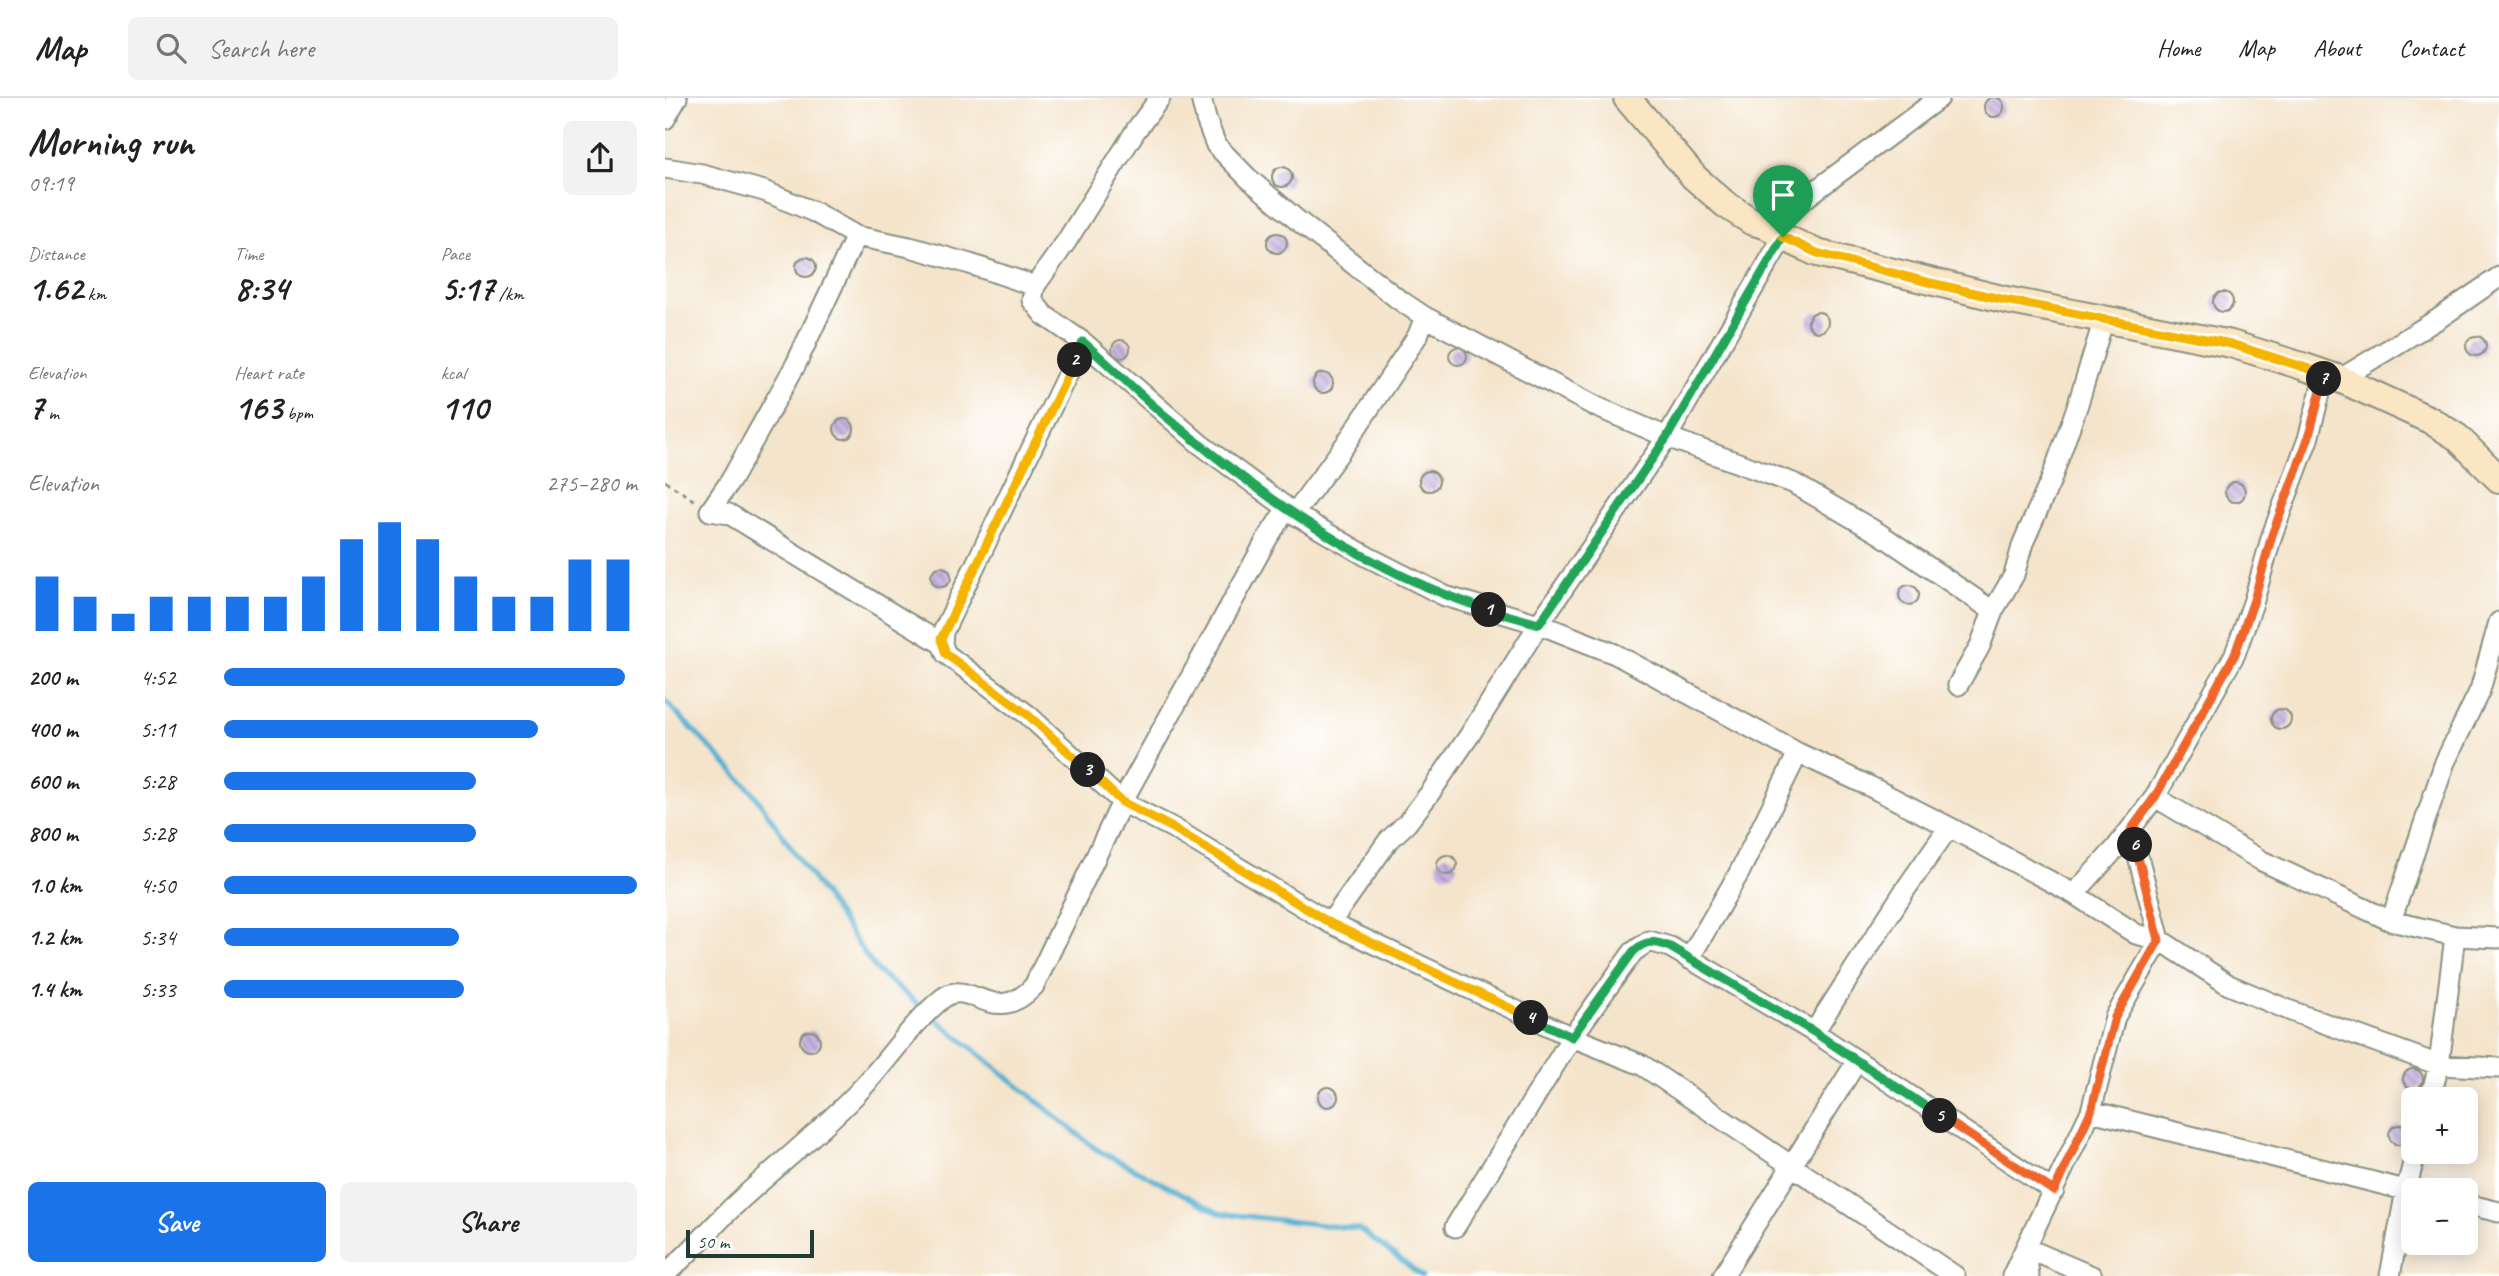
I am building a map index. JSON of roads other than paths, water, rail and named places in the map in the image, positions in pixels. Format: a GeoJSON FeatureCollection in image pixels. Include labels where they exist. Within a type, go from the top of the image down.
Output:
{"type":"FeatureCollection","features":[{"type":"Feature","properties":{"kind":"street"},"geometry":{"type":"LineString","coordinates":[[665,119],[677,98]]}},
{"type":"Feature","properties":{"kind":"street"},"geometry":{"type":"LineString","coordinates":[[1160,98],[1136,130],[1066,242],[1035,286],[1032,300],[1044,316],[1083,342],[1200,444],[1290,511],[1368,557],[1445,596],[1539,624],[1615,654],[1798,753],[1949,827],[2074,894],[2136,934],[2159,940],[2229,985],[2291,1011],[2438,1065],[2499,1068]]}},
{"type":"Feature","properties":{"kind":"street"},"geometry":{"type":"LineString","coordinates":[[1201,98],[1216,145],[1248,178],[1340,255],[1425,317],[1557,388],[1667,437],[1793,483],[1880,534],[1993,611]]}},
{"type":"Feature","properties":{"kind":"street"},"geometry":{"type":"LineString","coordinates":[[1627,98],[1694,177],[1725,204],[1751,221],[1817,253],[2005,300],[2231,344],[2332,377],[2431,420],[2458,437],[2499,479]]}},
{"type":"Feature","properties":{"kind":"street"},"geometry":{"type":"LineString","coordinates":[[1330,923],[1388,841],[1430,793],[1539,624],[1667,437],[1775,232],[1939,98]]}},
{"type":"Feature","properties":{"kind":"street"},"geometry":{"type":"LineString","coordinates":[[665,167],[764,191],[814,212],[856,236],[910,247],[1035,286]]}},
{"type":"Feature","properties":{"kind":"street"},"geometry":{"type":"LineString","coordinates":[[856,236],[796,364],[731,480],[710,511],[729,513],[942,645]]}},
{"type":"Feature","properties":{"kind":"street"},"geometry":{"type":"LineString","coordinates":[[2074,894],[2131,830],[2155,797],[2235,654],[2254,600],[2272,535],[2332,377],[2438,319],[2499,277]]}},
{"type":"Feature","properties":{"kind":"street"},"geometry":{"type":"LineString","coordinates":[[666,1271],[735,1204],[817,1133],[863,1087],[911,1030],[945,996],[961,992],[981,1000],[1007,1004],[1025,996],[1034,986],[1122,802],[1267,539],[1345,445],[1418,335],[1425,317]]}},
{"type":"Feature","properties":{"kind":"street"},"geometry":{"type":"LineString","coordinates":[[1958,685],[1980,646],[1993,611],[2014,575],[2023,542],[2050,480],[2078,404],[2103,319]]}},
{"type":"Feature","properties":{"kind":"street"},"geometry":{"type":"LineString","coordinates":[[1083,342],[943,632],[942,645],[946,654],[1028,715],[1122,802],[1173,828],[1330,923],[1572,1037],[1642,1065],[1955,1276]]}},
{"type":"Feature","properties":{"kind":"street"},"geometry":{"type":"LineString","coordinates":[[2391,921],[2445,762],[2480,690],[2499,622]]}},
{"type":"Feature","properties":{"kind":"street"},"geometry":{"type":"LineString","coordinates":[[1689,959],[1739,873],[1798,753]]}},
{"type":"Feature","properties":{"kind":"street"},"geometry":{"type":"LineString","coordinates":[[2155,797],[2262,861],[2391,921],[2455,936],[2499,938]]}},
{"type":"Feature","properties":{"kind":"street"},"geometry":{"type":"LineString","coordinates":[[1814,1032],[1949,827]]}},
{"type":"Feature","properties":{"kind":"street"},"geometry":{"type":"LineString","coordinates":[[2012,1276],[2091,1111],[2105,1065],[2111,1027],[2159,940],[2131,830]]}},
{"type":"Feature","properties":{"kind":"street"},"geometry":{"type":"LineString","coordinates":[[2433,1087],[2455,936]]}},
{"type":"Feature","properties":{"kind":"street"},"geometry":{"type":"LineString","coordinates":[[1455,1227],[1572,1037],[1639,946],[1654,941],[1814,1032],[2054,1191]]}},
{"type":"Feature","properties":{"kind":"street"},"geometry":{"type":"LineString","coordinates":[[1723,1276],[1857,1061]]}},
{"type":"Feature","properties":{"kind":"street"},"geometry":{"type":"LineString","coordinates":[[2091,1111],[2401,1189]]}},
{"type":"Feature","properties":{"kind":"street"},"geometry":{"type":"LineString","coordinates":[[2478,1207],[2499,1212]]}},
{"type":"Feature","properties":{"kind":"street"},"geometry":{"type":"LineString","coordinates":[[2390,1276],[2401,1227]]}},
{"type":"Feature","properties":{"kind":"street"},"geometry":{"type":"LineString","coordinates":[[2026,1248],[2029,1276]]}},
{"type":"Feature","properties":{"kind":"street"},"geometry":{"type":"LineString","coordinates":[[2026,1248],[2092,1276]]}},
{"type":"Feature","properties":{"kind":"waterway"},"geometry":{"type":"LineString","coordinates":[[665,701],[752,791],[876,970],[1096,1149],[1219,1213],[1359,1229],[1422,1276]]}}]}
